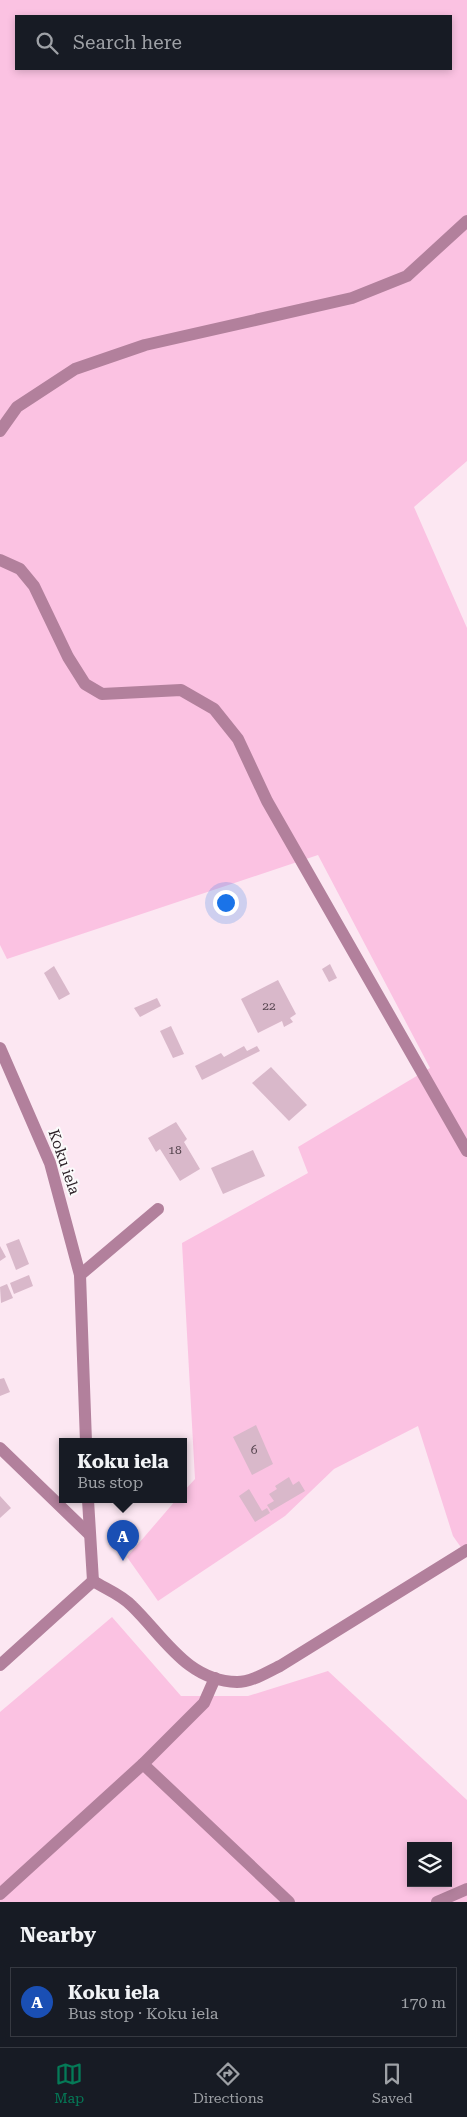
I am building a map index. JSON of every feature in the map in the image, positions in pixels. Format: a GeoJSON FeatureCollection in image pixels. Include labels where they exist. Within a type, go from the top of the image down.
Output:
{"type":"FeatureCollection","features":[{"type":"Feature","properties":{"kind":"street"},"geometry":{"type":"LineString","coordinates":[[0,431],[17,407],[75,369],[145,345],[352,298],[407,276],[467,221]]}},
{"type":"Feature","properties":{"kind":"street"},"geometry":{"type":"LineString","coordinates":[[0,560],[20,569],[34,586],[68,657],[85,684],[102,694],[181,690],[214,708],[238,740],[267,801],[467,1151]]}},
{"type":"Feature","properties":{"kind":"street","name":"Koku iela"},"geometry":{"type":"LineString","coordinates":[[0,1048],[50,1163],[80,1274],[86,1438]]}},
{"type":"Feature","properties":{"kind":"street"},"geometry":{"type":"LineString","coordinates":[[80,1274],[158,1209]]}},
{"type":"Feature","properties":{"kind":"street"},"geometry":{"type":"LineString","coordinates":[[0,1448],[89,1534]]}},
{"type":"Feature","properties":{"kind":"street"},"geometry":{"type":"LineString","coordinates":[[88,1503],[93,1581]]}},
{"type":"Feature","properties":{"kind":"street"},"geometry":{"type":"LineString","coordinates":[[93,1581],[131,1604],[180,1660],[196,1671],[215,1678],[238,1682],[260,1676],[280,1666],[467,1550]]}},
{"type":"Feature","properties":{"kind":"street"},"geometry":{"type":"LineString","coordinates":[[0,1665],[93,1581]]}},
{"type":"Feature","properties":{"kind":"street"},"geometry":{"type":"LineString","coordinates":[[0,1894],[143,1764],[204,1703],[215,1678]]}},
{"type":"Feature","properties":{"kind":"street"},"geometry":{"type":"LineString","coordinates":[[143,1764],[289,1902]]}},
{"type":"Feature","properties":{"kind":"street"},"geometry":{"type":"LineString","coordinates":[[437,1902],[467,1890]]}},
{"type":"Feature","properties":{"kind":"shaded area"},"geometry":{"type":"Polygon","coordinates":[[[0,0],[467,0],[467,461],[414,507],[467,628],[467,1556],[453,1536],[418,1426],[334,1469],[285,1516],[158,1601],[127,1557],[173,1503],[187,1503],[187,1488],[195,1479],[182,1243],[308,1173],[298,1147],[430,1068],[318,855],[7,959],[0,945],[0,0]]]}},
{"type":"Feature","properties":{"kind":"shaded area"},"geometry":{"type":"Polygon","coordinates":[[[112,1617],[181,1696],[248,1696],[328,1671],[467,1800],[467,1902],[0,1902],[0,1712],[112,1617]]]}},
{"type":"Feature","properties":{"kind":"building"},"geometry":{"type":"Polygon","coordinates":[[[330,964],[337,978],[329,982],[322,969],[330,964]]]}},
{"type":"Feature","properties":{"kind":"building"},"geometry":{"type":"Polygon","coordinates":[[[54,966],[70,994],[59,1000],[44,973],[54,966]]]}},
{"type":"Feature","properties":{"kind":"building"},"geometry":{"type":"Polygon","coordinates":[[[278,980],[296,1014],[290,1018],[293,1022],[284,1027],[282,1021],[258,1033],[241,999],[278,980]]]}},
{"type":"Feature","properties":{"kind":"building"},"geometry":{"type":"Polygon","coordinates":[[[157,998],[161,1006],[140,1017],[134,1008],[157,998]]]}},
{"type":"Feature","properties":{"kind":"building"},"geometry":{"type":"Polygon","coordinates":[[[171,1026],[184,1054],[173,1058],[160,1031],[171,1026]]]}},
{"type":"Feature","properties":{"kind":"building"},"geometry":{"type":"Polygon","coordinates":[[[244,1046],[247,1051],[257,1046],[260,1051],[202,1080],[195,1066],[221,1053],[224,1057],[244,1046]]]}},
{"type":"Feature","properties":{"kind":"building"},"geometry":{"type":"Polygon","coordinates":[[[271,1067],[307,1105],[289,1121],[252,1083],[271,1067]]]}},
{"type":"Feature","properties":{"kind":"building"},"geometry":{"type":"Polygon","coordinates":[[[176,1122],[187,1139],[184,1142],[200,1169],[180,1181],[160,1149],[156,1152],[148,1138],[176,1122]]]}},
{"type":"Feature","properties":{"kind":"building"},"geometry":{"type":"Polygon","coordinates":[[[253,1150],[265,1176],[223,1194],[211,1168],[253,1150]]]}},
{"type":"Feature","properties":{"kind":"building"},"geometry":{"type":"Polygon","coordinates":[[[19,1239],[29,1264],[16,1270],[6,1244],[19,1239]]]}},
{"type":"Feature","properties":{"kind":"building"},"geometry":{"type":"Polygon","coordinates":[[[0,1246],[6,1257],[0,1261],[0,1246]]]}},
{"type":"Feature","properties":{"kind":"building"},"geometry":{"type":"Polygon","coordinates":[[[29,1275],[33,1286],[14,1294],[10,1283],[29,1275]]]}},
{"type":"Feature","properties":{"kind":"building"},"geometry":{"type":"Polygon","coordinates":[[[7,1284],[13,1298],[1,1303],[0,1287],[7,1284]]]}},
{"type":"Feature","properties":{"kind":"building"},"geometry":{"type":"Polygon","coordinates":[[[4,1378],[10,1392],[0,1396],[0,1379],[4,1378]]]}},
{"type":"Feature","properties":{"kind":"building"},"geometry":{"type":"Polygon","coordinates":[[[256,1425],[273,1464],[252,1475],[233,1437],[256,1425]]]}},
{"type":"Feature","properties":{"kind":"building"},"geometry":{"type":"Polygon","coordinates":[[[289,1477],[293,1485],[299,1481],[305,1491],[271,1511],[267,1505],[274,1501],[269,1494],[277,1489],[275,1486],[289,1477]]]}},
{"type":"Feature","properties":{"kind":"building"},"geometry":{"type":"Polygon","coordinates":[[[249,1489],[262,1511],[267,1508],[270,1513],[255,1522],[239,1496],[249,1489]]]}},
{"type":"Feature","properties":{"kind":"building"},"geometry":{"type":"Polygon","coordinates":[[[0,1496],[11,1508],[0,1518],[0,1496]]]}},
{"type":"Feature","properties":{"kind":"place","name":"Koku iela"},"geometry":{"type":"Point","coordinates":[123,1561]}}]}
